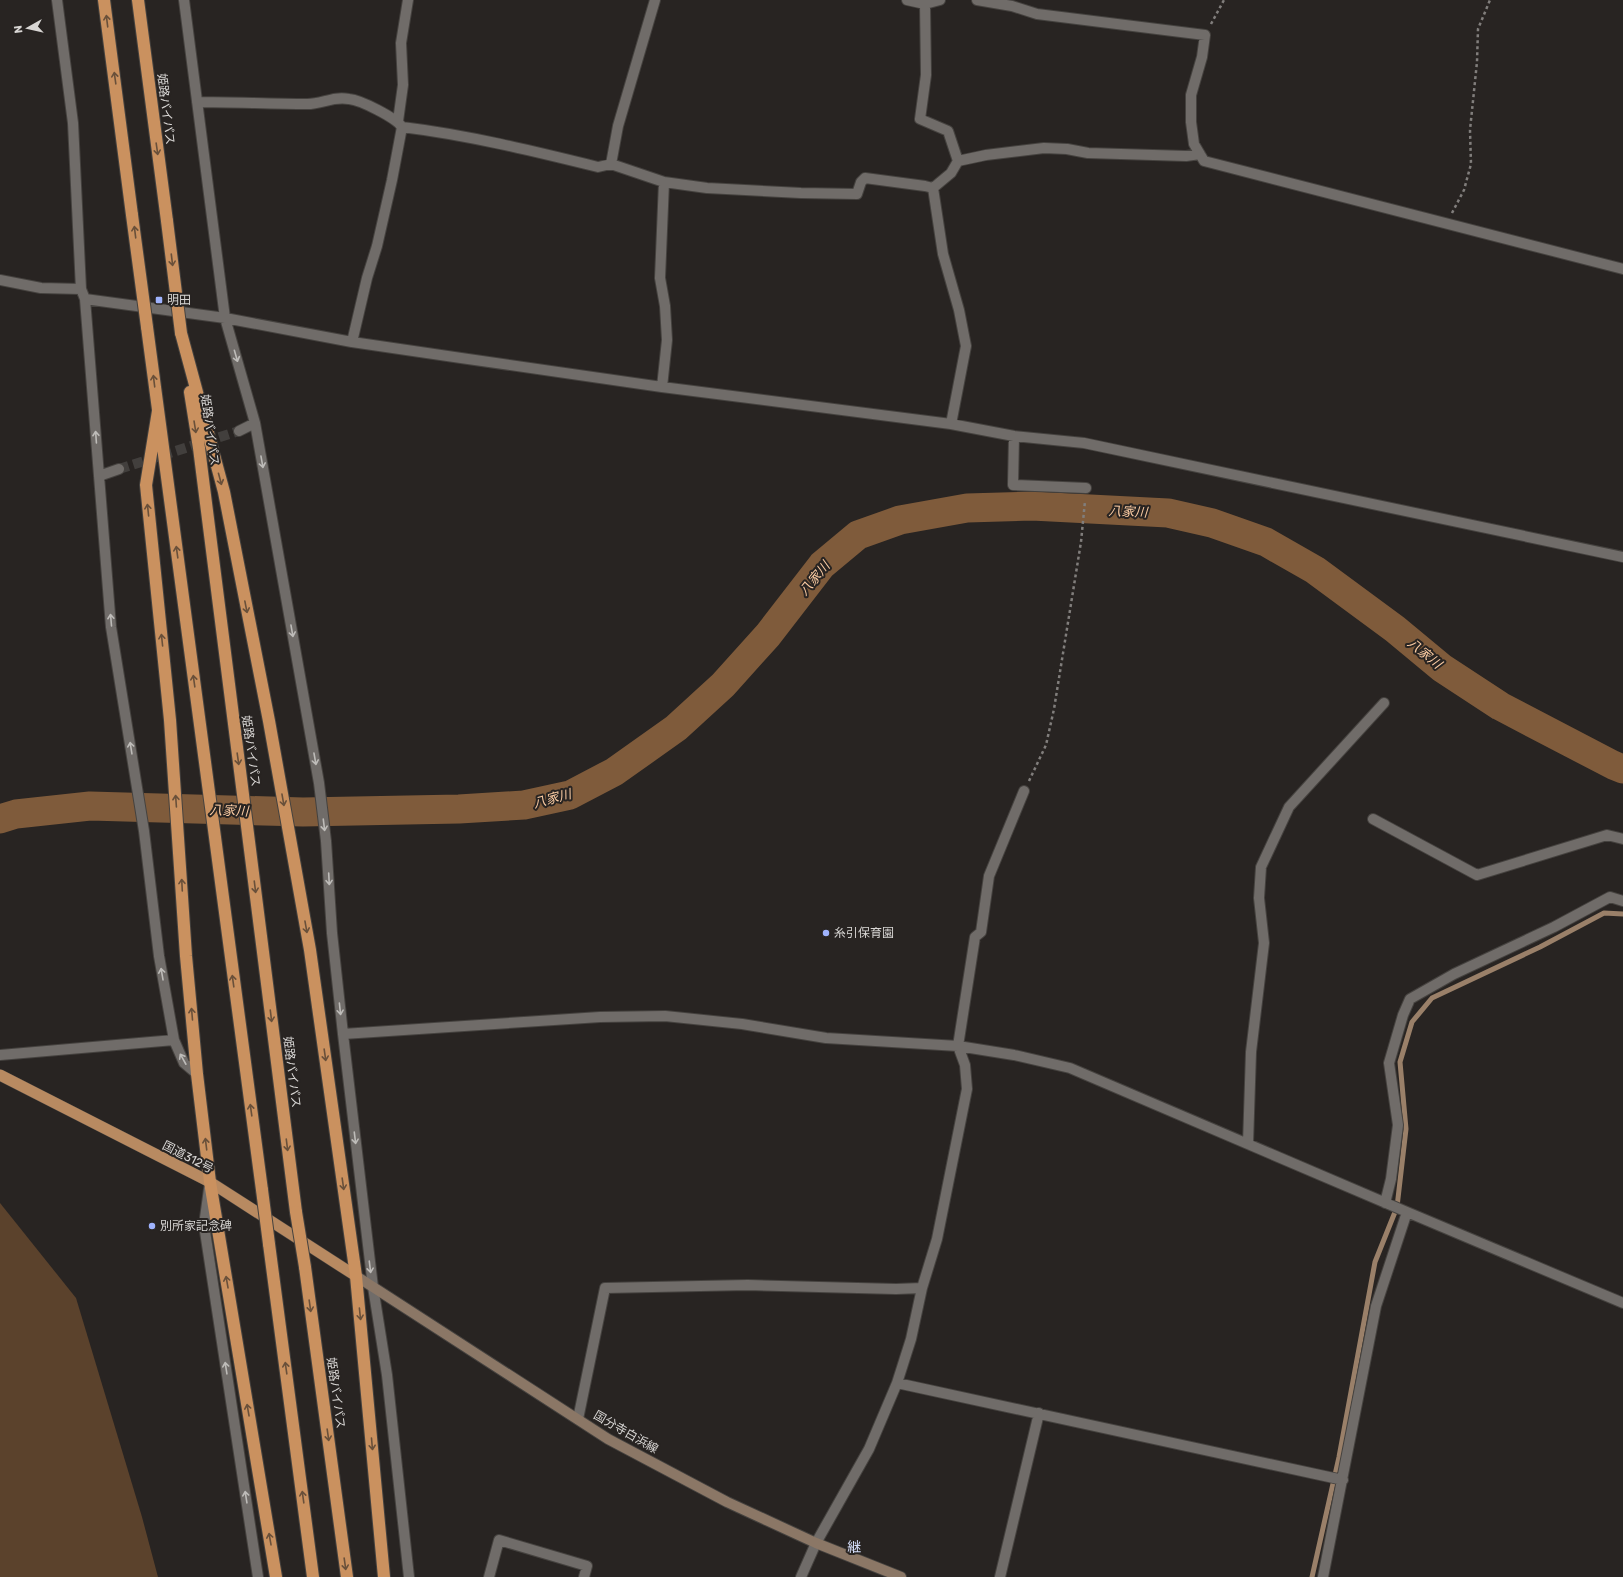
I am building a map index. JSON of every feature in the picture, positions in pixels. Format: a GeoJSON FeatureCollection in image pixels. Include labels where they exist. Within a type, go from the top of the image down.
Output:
{"type":"FeatureCollection","features":[{"type":"Feature","properties":{"kind":"highway"},"geometry":{"type":"LineString","coordinates":[[104,0],[313,1577]]}},
{"type":"Feature","properties":{"kind":"highway","name":"姫路バイパス"},"geometry":{"type":"LineString","coordinates":[[138,0],[181,333],[198,448],[296,1212],[305,1267],[347,1577]]}},
{"type":"Feature","properties":{"kind":"highway"},"geometry":{"type":"LineString","coordinates":[[181,333],[224,492],[292,847],[310,950],[356,1276],[384,1577]]}},
{"type":"Feature","properties":{"kind":"highway"},"geometry":{"type":"LineString","coordinates":[[158,411],[146,485],[170,720],[186,956],[197,1074],[210,1182],[276,1577]]}},
{"type":"Feature","properties":{"kind":"highway","name":"国道312号"},"geometry":{"type":"LineString","coordinates":[[0,1076],[210,1182],[356,1276]]}},
{"type":"Feature","properties":{"kind":"main road","name":"国分寺白浜線"},"geometry":{"type":"LineString","coordinates":[[356,1276],[608,1439],[727,1502],[816,1543],[901,1577]]}},
{"type":"Feature","properties":{"kind":"street"},"geometry":{"type":"LineString","coordinates":[[57,0],[73,123],[82,288],[85,299],[112,627],[144,831],[159,956],[174,1040],[184,1063],[197,1074]]}},
{"type":"Feature","properties":{"kind":"street"},"geometry":{"type":"LineString","coordinates":[[184,0],[225,318],[255,423],[319,783],[326,840],[332,932],[343,1034],[373,1288],[387,1375],[409,1577]]}},
{"type":"Feature","properties":{"kind":"street"},"geometry":{"type":"LineString","coordinates":[[352,342],[367,278],[377,246],[392,180],[400,124],[403,85],[401,43],[408,0]]}},
{"type":"Feature","properties":{"kind":"street"},"geometry":{"type":"LineString","coordinates":[[611,164],[618,126],[655,0]]}},
{"type":"Feature","properties":{"kind":"street"},"geometry":{"type":"LineString","coordinates":[[907,0],[925,4],[940,0]]}},
{"type":"Feature","properties":{"kind":"street"},"geometry":{"type":"LineString","coordinates":[[977,0],[1012,6],[1037,14],[1205,35],[1202,57],[1191,95],[1191,122],[1194,144],[1204,162],[1623,269]]}},
{"type":"Feature","properties":{"kind":"street"},"geometry":{"type":"LineString","coordinates":[[925,4],[926,75],[920,119],[948,131],[958,161]]}},
{"type":"Feature","properties":{"kind":"street"},"geometry":{"type":"LineString","coordinates":[[197,102],[310,104],[336,97],[351,99],[364,102],[400,124],[494,142],[598,167],[611,164],[664,182],[707,188],[801,193],[857,194],[861,182],[865,178],[933,188]]}},
{"type":"Feature","properties":{"kind":"street"},"geometry":{"type":"LineString","coordinates":[[933,188],[951,173],[958,161],[986,155],[1044,148],[1067,149],[1096,153],[1186,156],[1200,154]]}},
{"type":"Feature","properties":{"kind":"street"},"geometry":{"type":"LineString","coordinates":[[662,387],[667,340],[665,306],[660,278],[664,182]]}},
{"type":"Feature","properties":{"kind":"street"},"geometry":{"type":"LineString","coordinates":[[933,188],[943,254],[959,310],[966,346],[951,424]]}},
{"type":"Feature","properties":{"kind":"street"},"geometry":{"type":"LineString","coordinates":[[0,280],[41,288],[82,288]]}},
{"type":"Feature","properties":{"kind":"street"},"geometry":{"type":"LineString","coordinates":[[85,299],[225,318],[352,342],[662,387],[951,424],[1014,436],[1084,443],[1623,557]]}},
{"type":"Feature","properties":{"kind":"street"},"geometry":{"type":"LineString","coordinates":[[239,430],[255,423]]}},
{"type":"Feature","properties":{"kind":"street"},"geometry":{"type":"LineString","coordinates":[[1014,436],[1014,485],[1086,488]]}},
{"type":"Feature","properties":{"kind":"street"},"geometry":{"type":"LineString","coordinates":[[99,476],[119,469]]}},
{"type":"Feature","properties":{"kind":"street"},"geometry":{"type":"LineString","coordinates":[[1248,1144],[1251,1052],[1264,943],[1259,898],[1261,867],[1289,807],[1384,703]]}},
{"type":"Feature","properties":{"kind":"street"},"geometry":{"type":"LineString","coordinates":[[801,1577],[816,1543],[869,1449],[897,1383],[911,1339],[922,1288],[937,1238],[967,1089],[965,1065],[958,1046],[975,937],[981,932],[989,876],[1024,791]]}},
{"type":"Feature","properties":{"kind":"street"},"geometry":{"type":"LineString","coordinates":[[1373,819],[1477,875],[1607,835],[1623,839]]}},
{"type":"Feature","properties":{"kind":"street"},"geometry":{"type":"LineString","coordinates":[[1385,1203],[1392,1179],[1398,1125],[1389,1063],[1403,1015],[1410,999],[1454,974],[1554,927],[1610,897],[1623,901]]}},
{"type":"Feature","properties":{"kind":"street"},"geometry":{"type":"LineString","coordinates":[[343,1034],[600,1017],[665,1016],[742,1024],[826,1038],[958,1046],[1014,1055],[1070,1068],[1623,1303]]}},
{"type":"Feature","properties":{"kind":"street"},"geometry":{"type":"LineString","coordinates":[[0,1055],[174,1040]]}},
{"type":"Feature","properties":{"kind":"street"},"geometry":{"type":"LineString","coordinates":[[210,1182],[204,1225],[258,1577]]}},
{"type":"Feature","properties":{"kind":"street"},"geometry":{"type":"LineString","coordinates":[[1323,1577],[1376,1306],[1407,1212]]}},
{"type":"Feature","properties":{"kind":"street"},"geometry":{"type":"LineString","coordinates":[[578,1419],[605,1288],[748,1285],[896,1289],[922,1288]]}},
{"type":"Feature","properties":{"kind":"street"},"geometry":{"type":"LineString","coordinates":[[897,1383],[1343,1480]]}},
{"type":"Feature","properties":{"kind":"street"},"geometry":{"type":"LineString","coordinates":[[1000,1577],[1039,1413]]}},
{"type":"Feature","properties":{"kind":"street"},"geometry":{"type":"LineString","coordinates":[[489,1577],[499,1540],[587,1566],[584,1577]]}},
{"type":"Feature","properties":{"kind":"path"},"geometry":{"type":"LineString","coordinates":[[1205,35],[1224,0]]}},
{"type":"Feature","properties":{"kind":"path"},"geometry":{"type":"LineString","coordinates":[[1446,223],[1464,190],[1471,164],[1470,130],[1477,62],[1478,29],[1490,0]]}},
{"type":"Feature","properties":{"kind":"path"},"geometry":{"type":"LineString","coordinates":[[1024,791],[1046,745],[1054,709],[1081,542],[1086,488]]}},
{"type":"Feature","properties":{"kind":"shaded area"},"geometry":{"type":"Polygon","coordinates":[[[0,1203],[76,1298],[142,1517],[158,1577],[0,1577],[0,1203]]]}},
{"type":"Feature","properties":{"kind":"waterway","name":"八家川"},"geometry":{"type":"LineString","coordinates":[[0,819],[16,814],[90,806],[303,812],[459,809],[524,805],[570,795],[614,772],[676,728],[723,685],[768,635],[822,565],[858,535],[900,520],[967,508],[1032,506],[1168,513],[1212,523],[1266,542],[1315,570],[1395,629],[1442,668],[1500,706],[1623,769]]}},
{"type":"Feature","properties":{"kind":"waterway"},"geometry":{"type":"LineString","coordinates":[[1312,1577],[1339,1457],[1375,1262],[1397,1207],[1406,1129],[1400,1062],[1412,1022],[1432,998],[1540,947],[1604,913],[1623,914]]}},
{"type":"Feature","properties":{"kind":"tunnel"},"geometry":{"type":"LineString","coordinates":[[119,469],[239,431]]}},
{"type":"Feature","properties":{"kind":"place","name":"明田"},"geometry":{"type":"Point","coordinates":[159,300]}},
{"type":"Feature","properties":{"kind":"place","name":"糸引保育園"},"geometry":{"type":"Point","coordinates":[826,933]}},
{"type":"Feature","properties":{"kind":"place","name":"別所家記念碑"},"geometry":{"type":"Point","coordinates":[152,1226]}},
{"type":"Feature","properties":{"kind":"district","name":"継"},"geometry":{"type":"Point","coordinates":[854,1547]}}]}
